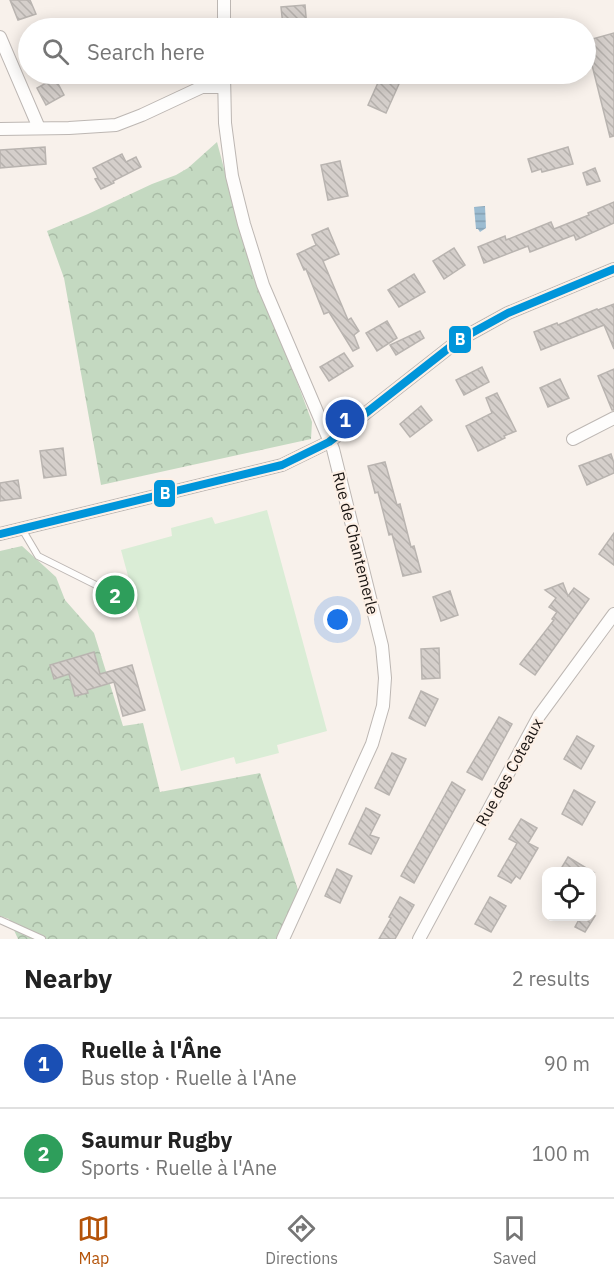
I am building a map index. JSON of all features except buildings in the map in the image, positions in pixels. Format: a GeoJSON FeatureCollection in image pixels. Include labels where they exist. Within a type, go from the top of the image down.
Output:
{"type":"FeatureCollection","features":[{"type":"Feature","properties":{"kind":"street"},"geometry":{"type":"LineString","coordinates":[[224,0],[224,18]]}},
{"type":"Feature","properties":{"kind":"street"},"geometry":{"type":"LineString","coordinates":[[0,37],[18,79]]}},
{"type":"Feature","properties":{"kind":"street"},"geometry":{"type":"LineString","coordinates":[[20,84],[39,128]]}},
{"type":"Feature","properties":{"kind":"street"},"geometry":{"type":"LineString","coordinates":[[0,129],[116,125],[202,87],[224,87]]}},
{"type":"Feature","properties":{"kind":"street","name":"Rue de Chantemerle"},"geometry":{"type":"LineString","coordinates":[[224,87],[225,123],[232,176],[244,224],[263,285],[333,449],[382,646],[385,678],[383,706],[372,744],[283,939]]}},
{"type":"Feature","properties":{"kind":"street"},"geometry":{"type":"LineString","coordinates":[[0,534],[282,465],[329,442],[459,340],[508,313],[614,269]]}},
{"type":"Feature","properties":{"kind":"street"},"geometry":{"type":"LineString","coordinates":[[573,439],[614,418]]}},
{"type":"Feature","properties":{"kind":"street","name":"Rue des Coteaux"},"geometry":{"type":"LineString","coordinates":[[419,939],[539,716],[614,614]]}},
{"type":"Feature","properties":{"kind":"lane"},"geometry":{"type":"LineString","coordinates":[[22,528],[38,556],[110,592]]}},
{"type":"Feature","properties":{"kind":"lane"},"geometry":{"type":"LineString","coordinates":[[0,920],[42,939]]}},
{"type":"Feature","properties":{"kind":"green space"},"geometry":{"type":"Polygon","coordinates":[[[217,142],[249,248],[312,422],[311,439],[101,485],[64,278],[47,231],[176,175],[188,168],[217,142]]]}},
{"type":"Feature","properties":{"kind":"green space"},"geometry":{"type":"Polygon","coordinates":[[[267,510],[327,731],[277,745],[279,753],[236,764],[234,757],[181,771],[121,550],[172,536],[171,528],[212,517],[215,524],[267,510]]]}},
{"type":"Feature","properties":{"kind":"green space"},"geometry":{"type":"Polygon","coordinates":[[[22,546],[56,577],[65,600],[94,633],[123,726],[143,723],[160,792],[260,773],[298,890],[278,939],[18,939],[9,919],[0,916],[0,551],[22,546]]]}},
{"type":"Feature","properties":{"kind":"water"},"geometry":{"type":"Polygon","coordinates":[[[485,206],[486,228],[480,232],[476,229],[474,207],[485,206]]]}},
{"type":"Feature","properties":{"kind":"transit line","name":"B"},"geometry":{"type":"LineString","coordinates":[[0,534],[282,465],[329,442],[459,340],[508,313],[614,269]]}},
{"type":"Feature","properties":{"kind":"place","name":"Ruelle à l'Âne"},"geometry":{"type":"Point","coordinates":[345,419]}},
{"type":"Feature","properties":{"kind":"place","name":"Saumur Rugby"},"geometry":{"type":"Point","coordinates":[115,595]}}]}
